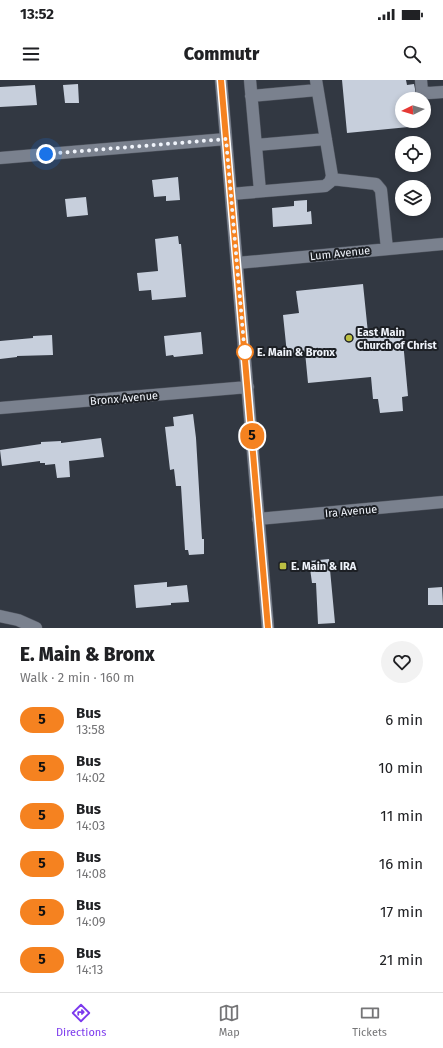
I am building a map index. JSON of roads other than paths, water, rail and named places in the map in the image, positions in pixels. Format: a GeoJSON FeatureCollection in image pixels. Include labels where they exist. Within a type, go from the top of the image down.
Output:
{"type":"FeatureCollection","features":[{"type":"Feature","properties":{"kind":"street"},"geometry":{"type":"LineString","coordinates":[[221,80],[268,628]]}},
{"type":"Feature","properties":{"kind":"street"},"geometry":{"type":"LineString","coordinates":[[250,80],[260,191]]}},
{"type":"Feature","properties":{"kind":"street"},"geometry":{"type":"LineString","coordinates":[[231,194],[325,186],[331,179],[317,85],[252,96]]}},
{"type":"Feature","properties":{"kind":"street"},"geometry":{"type":"LineString","coordinates":[[422,86],[429,93],[443,92]]}},
{"type":"Feature","properties":{"kind":"street"},"geometry":{"type":"LineString","coordinates":[[0,158],[226,139]]}},
{"type":"Feature","properties":{"kind":"street"},"geometry":{"type":"LineString","coordinates":[[256,145],[326,139]]}},
{"type":"Feature","properties":{"kind":"street"},"geometry":{"type":"LineString","coordinates":[[331,179],[376,184],[379,186],[381,190],[387,249]]}},
{"type":"Feature","properties":{"kind":"street","name":"Lum Avenue"},"geometry":{"type":"LineString","coordinates":[[237,264],[443,244]]}},
{"type":"Feature","properties":{"kind":"street","name":"Bronx Avenue"},"geometry":{"type":"LineString","coordinates":[[0,408],[248,387]]}},
{"type":"Feature","properties":{"kind":"street","name":"Ira Avenue"},"geometry":{"type":"LineString","coordinates":[[258,519],[443,502]]}},
{"type":"Feature","properties":{"kind":"street"},"geometry":{"type":"LineString","coordinates":[[0,616],[18,620],[36,628]]}},
{"type":"Feature","properties":{"kind":"place","name":"East Main Church of Christ"},"geometry":{"type":"Point","coordinates":[349,338]}},
{"type":"Feature","properties":{"kind":"place","name":"E. Main & Bronx"},"geometry":{"type":"Point","coordinates":[245,352]}},
{"type":"Feature","properties":{"kind":"place","name":"E. Main & IRA"},"geometry":{"type":"Point","coordinates":[283,566]}}]}
